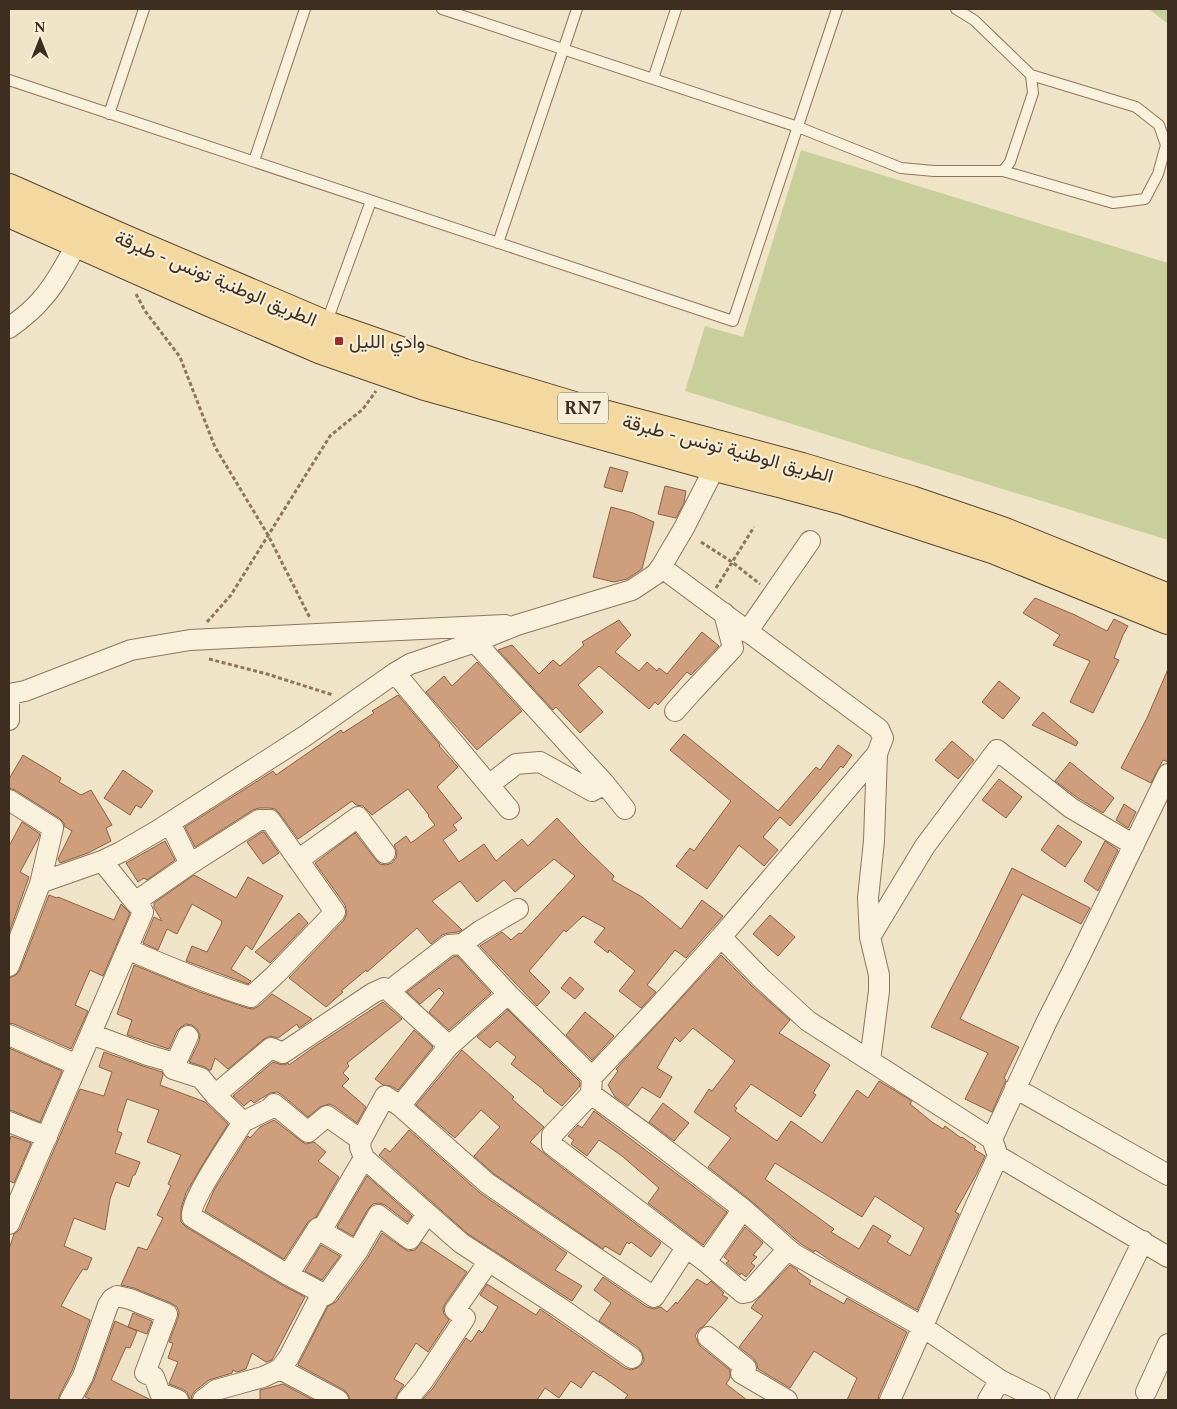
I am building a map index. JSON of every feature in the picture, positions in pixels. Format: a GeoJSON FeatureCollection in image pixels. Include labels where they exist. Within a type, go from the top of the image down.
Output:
{"type":"FeatureCollection","features":[{"type":"Feature","properties":{"kind":"main road","name":"الطريق الوطنية تونس - طبرقة"},"geometry":{"type":"LineString","coordinates":[[9,188],[138,245],[322,337],[389,373],[425,386],[715,467],[842,500],[995,550],[1168,620]]}},
{"type":"Feature","properties":{"kind":"main road","name":"الطريق الوطنية تونس - طبرقة"},"geometry":{"type":"LineString","coordinates":[[9,213],[131,268],[322,337],[473,376],[580,408],[802,467],[911,500],[1002,531],[1168,598]]}},
{"type":"Feature","properties":{"kind":"street"},"geometry":{"type":"LineString","coordinates":[[9,328],[42,300],[77,244]]}},
{"type":"Feature","properties":{"kind":"street"},"geometry":{"type":"LineString","coordinates":[[40,884],[102,861],[170,823],[410,664],[475,642],[517,625],[632,590],[656,574],[684,528],[715,467]]}},
{"type":"Feature","properties":{"kind":"street"},"geometry":{"type":"LineString","coordinates":[[748,632],[810,541]]}},
{"type":"Feature","properties":{"kind":"street"},"geometry":{"type":"LineString","coordinates":[[661,566],[879,729],[883,738],[877,754],[874,841],[868,898],[870,937],[879,975],[879,990],[870,1061]]}},
{"type":"Feature","properties":{"kind":"street"},"geometry":{"type":"LineString","coordinates":[[675,711],[733,648],[716,607]]}},
{"type":"Feature","properties":{"kind":"street"},"geometry":{"type":"LineString","coordinates":[[9,720],[9,694],[25,691],[131,650],[190,640],[517,625]]}},
{"type":"Feature","properties":{"kind":"street"},"geometry":{"type":"LineString","coordinates":[[475,642],[605,784],[625,809]]}},
{"type":"Feature","properties":{"kind":"street"},"geometry":{"type":"LineString","coordinates":[[395,673],[509,809]]}},
{"type":"Feature","properties":{"kind":"street"},"geometry":{"type":"LineString","coordinates":[[870,937],[924,846],[997,750],[1071,808],[1134,845]]}},
{"type":"Feature","properties":{"kind":"street"},"geometry":{"type":"LineString","coordinates":[[788,1248],[753,1288],[744,1294],[706,1262],[552,1145],[552,1135],[658,1008],[877,754]]}},
{"type":"Feature","properties":{"kind":"street"},"geometry":{"type":"LineString","coordinates":[[489,785],[516,764],[540,762],[592,792],[605,784]]}},
{"type":"Feature","properties":{"kind":"street"},"geometry":{"type":"LineString","coordinates":[[890,1400],[963,1233],[1015,1088],[1168,774]]}},
{"type":"Feature","properties":{"kind":"street"},"geometry":{"type":"LineString","coordinates":[[9,800],[53,828],[40,884],[9,966]]}},
{"type":"Feature","properties":{"kind":"street"},"geometry":{"type":"LineString","coordinates":[[298,860],[358,817],[385,853]]}},
{"type":"Feature","properties":{"kind":"street"},"geometry":{"type":"LineString","coordinates":[[127,950],[186,974],[252,997],[335,912],[270,820],[266,819],[259,820],[135,902]]}},
{"type":"Feature","properties":{"kind":"street"},"geometry":{"type":"LineString","coordinates":[[170,823],[190,864]]}},
{"type":"Feature","properties":{"kind":"street"},"geometry":{"type":"LineString","coordinates":[[9,1224],[143,912],[142,908],[102,861]]}},
{"type":"Feature","properties":{"kind":"street"},"geometry":{"type":"LineString","coordinates":[[389,991],[449,945],[462,944],[518,909]]}},
{"type":"Feature","properties":{"kind":"street"},"geometry":{"type":"LineString","coordinates":[[721,937],[762,979],[808,1021],[995,1147],[1168,1256]]}},
{"type":"Feature","properties":{"kind":"street"},"geometry":{"type":"LineString","coordinates":[[462,944],[592,1086],[644,1132],[743,1209],[794,1254],[923,1327],[1000,1380],[1040,1400]]}},
{"type":"Feature","properties":{"kind":"street"},"geometry":{"type":"LineString","coordinates":[[215,1095],[271,1048],[283,1053],[373,993],[384,988],[449,1046]]}},
{"type":"Feature","properties":{"kind":"street"},"geometry":{"type":"LineString","coordinates":[[400,1106],[449,1046],[508,994]]}},
{"type":"Feature","properties":{"kind":"street"},"geometry":{"type":"LineString","coordinates":[[91,1034],[147,1055],[175,1063]]}},
{"type":"Feature","properties":{"kind":"street"},"geometry":{"type":"LineString","coordinates":[[9,1035],[77,1065]]}},
{"type":"Feature","properties":{"kind":"street"},"geometry":{"type":"LineString","coordinates":[[188,1036],[173,1069],[201,1078],[215,1095],[244,1122]]}},
{"type":"Feature","properties":{"kind":"street"},"geometry":{"type":"LineString","coordinates":[[1015,1088],[1168,1176]]}},
{"type":"Feature","properties":{"kind":"street"},"geometry":{"type":"LineString","coordinates":[[321,1231],[362,1149],[385,1096],[400,1106],[488,1183],[654,1296],[686,1248]]}},
{"type":"Feature","properties":{"kind":"street"},"geometry":{"type":"LineString","coordinates":[[427,1214],[410,1238],[378,1215],[357,1252],[326,1295],[288,1275],[192,1217],[191,1213],[225,1149],[244,1122],[269,1109],[274,1104],[308,1132],[327,1116],[427,1214],[461,1243],[559,1307],[632,1358]]}},
{"type":"Feature","properties":{"kind":"street"},"geometry":{"type":"LineString","coordinates":[[9,1122],[47,1137]]}},
{"type":"Feature","properties":{"kind":"street"},"geometry":{"type":"LineString","coordinates":[[706,1262],[743,1209]]}},
{"type":"Feature","properties":{"kind":"street"},"geometry":{"type":"LineString","coordinates":[[288,1275],[318,1228],[357,1252]]}},
{"type":"Feature","properties":{"kind":"street"},"geometry":{"type":"LineString","coordinates":[[1065,1400],[1143,1241]]}},
{"type":"Feature","properties":{"kind":"street"},"geometry":{"type":"LineString","coordinates":[[407,1400],[423,1381],[465,1318],[455,1310],[488,1261]]}},
{"type":"Feature","properties":{"kind":"street"},"geometry":{"type":"LineString","coordinates":[[203,1400],[216,1390],[263,1377],[280,1369],[322,1293]]}},
{"type":"Feature","properties":{"kind":"street"},"geometry":{"type":"LineString","coordinates":[[70,1400],[82,1376],[108,1305],[117,1296],[130,1299],[167,1314],[145,1373],[154,1377],[160,1393],[178,1400]]}},
{"type":"Feature","properties":{"kind":"street"},"geometry":{"type":"LineString","coordinates":[[708,1336],[746,1368],[741,1373],[774,1397]]}},
{"type":"Feature","properties":{"kind":"street"},"geometry":{"type":"LineString","coordinates":[[1146,1392],[1168,1344]]}},
{"type":"Feature","properties":{"kind":"street"},"geometry":{"type":"LineString","coordinates":[[280,1369],[338,1400]]}},
{"type":"Feature","properties":{"kind":"street"},"geometry":{"type":"LineString","coordinates":[[988,1400],[1000,1380]]}},
{"type":"Feature","properties":{"kind":"lane"},"geometry":{"type":"LineString","coordinates":[[109,114],[144,9]]}},
{"type":"Feature","properties":{"kind":"lane"},"geometry":{"type":"LineString","coordinates":[[254,162],[304,9]]}},
{"type":"Feature","properties":{"kind":"lane"},"geometry":{"type":"LineString","coordinates":[[442,9],[798,127],[901,168],[934,171],[1003,171],[1113,203],[1146,199],[1158,174],[1166,145],[1159,125],[1136,107],[1031,75],[974,20],[956,9]]}},
{"type":"Feature","properties":{"kind":"lane"},"geometry":{"type":"LineString","coordinates":[[498,243],[578,9]]}},
{"type":"Feature","properties":{"kind":"lane"},"geometry":{"type":"LineString","coordinates":[[653,79],[676,9]]}},
{"type":"Feature","properties":{"kind":"lane"},"geometry":{"type":"LineString","coordinates":[[9,80],[733,320],[837,9]]}},
{"type":"Feature","properties":{"kind":"lane"},"geometry":{"type":"LineString","coordinates":[[1003,171],[1010,162],[1033,93],[1031,75]]}},
{"type":"Feature","properties":{"kind":"lane"},"geometry":{"type":"LineString","coordinates":[[322,337],[371,201]]}},
{"type":"Feature","properties":{"kind":"path"},"geometry":{"type":"LineString","coordinates":[[131,268],[132,285],[145,311],[180,358],[215,448],[268,536],[318,634]]}},
{"type":"Feature","properties":{"kind":"path"},"geometry":{"type":"LineString","coordinates":[[355,702],[267,674],[208,658],[190,640],[231,596],[330,436],[363,409],[389,373]]}},
{"type":"Feature","properties":{"kind":"path"},"geometry":{"type":"LineString","coordinates":[[716,607],[732,562],[754,527]]}},
{"type":"Feature","properties":{"kind":"path"},"geometry":{"type":"LineString","coordinates":[[701,542],[732,562],[766,589]]}},
{"type":"Feature","properties":{"kind":"green space"},"geometry":{"type":"Polygon","coordinates":[[[1149,9],[1168,9],[1168,24],[1149,9]]]}},
{"type":"Feature","properties":{"kind":"green space"},"geometry":{"type":"Polygon","coordinates":[[[801,150],[1168,263],[1168,540],[685,391],[705,326],[743,337],[801,150]]]}},
{"type":"Feature","properties":{"kind":"building"},"geometry":{"type":"Polygon","coordinates":[[[610,467],[628,472],[622,492],[604,487],[610,467]]]}},
{"type":"Feature","properties":{"kind":"building"},"geometry":{"type":"Polygon","coordinates":[[[665,486],[686,491],[684,503],[676,518],[658,514],[665,486]]]}},
{"type":"Feature","properties":{"kind":"building"},"geometry":{"type":"Polygon","coordinates":[[[611,507],[633,513],[654,522],[642,569],[627,579],[614,582],[593,577],[611,507]]]}},
{"type":"Feature","properties":{"kind":"building"},"geometry":{"type":"Polygon","coordinates":[[[1035,598],[1107,631],[1114,619],[1128,626],[1114,658],[1119,660],[1093,713],[1070,702],[1090,661],[1053,645],[1060,635],[1023,613],[1035,598]]]}},
{"type":"Feature","properties":{"kind":"building"},"geometry":{"type":"Polygon","coordinates":[[[619,620],[631,635],[615,652],[639,671],[647,662],[657,671],[659,668],[667,674],[702,632],[719,646],[691,675],[687,672],[658,705],[655,702],[649,709],[599,666],[578,685],[603,712],[580,733],[556,707],[553,710],[498,650],[512,645],[539,674],[553,660],[560,666],[584,645],[582,642],[619,620]]]}},
{"type":"Feature","properties":{"kind":"building"},"geometry":{"type":"Polygon","coordinates":[[[477,662],[522,711],[477,750],[426,692],[444,676],[452,686],[477,662]]]}},
{"type":"Feature","properties":{"kind":"building"},"geometry":{"type":"Polygon","coordinates":[[[1168,669],[1168,762],[1163,760],[1151,783],[1121,768],[1147,718],[1168,669]]]}},
{"type":"Feature","properties":{"kind":"building"},"geometry":{"type":"Polygon","coordinates":[[[999,681],[1020,698],[1003,719],[982,702],[999,681]]]}},
{"type":"Feature","properties":{"kind":"building"},"geometry":{"type":"Polygon","coordinates":[[[398,695],[458,767],[437,787],[462,818],[453,825],[457,830],[443,840],[459,862],[484,844],[496,861],[522,839],[528,846],[557,818],[614,876],[612,880],[642,897],[681,929],[702,900],[723,916],[686,958],[675,950],[647,985],[656,992],[641,1008],[619,991],[635,971],[609,950],[608,953],[594,942],[605,928],[583,916],[566,932],[564,930],[529,971],[550,992],[537,1006],[480,946],[502,932],[511,940],[519,933],[521,934],[575,876],[554,859],[515,892],[504,880],[477,902],[460,881],[432,901],[462,930],[442,935],[431,944],[417,928],[367,972],[366,970],[341,991],[343,992],[326,1007],[289,978],[344,920],[347,913],[345,905],[315,863],[355,833],[380,864],[392,863],[396,858],[397,852],[394,845],[406,836],[411,843],[435,825],[429,815],[408,789],[372,815],[363,806],[356,805],[352,801],[298,839],[279,813],[275,809],[270,808],[253,810],[195,847],[185,827],[273,771],[276,775],[341,730],[343,733],[374,713],[372,711],[398,695]]]}},
{"type":"Feature","properties":{"kind":"building"},"geometry":{"type":"Polygon","coordinates":[[[1043,712],[1078,742],[1076,746],[1032,725],[1043,712]]]}},
{"type":"Feature","properties":{"kind":"building"},"geometry":{"type":"Polygon","coordinates":[[[684,734],[778,811],[816,767],[820,770],[838,745],[852,755],[843,768],[841,766],[790,826],[780,817],[763,837],[778,850],[764,866],[739,845],[707,889],[676,866],[690,848],[694,851],[731,801],[670,750],[684,734]]]}},
{"type":"Feature","properties":{"kind":"building"},"geometry":{"type":"Polygon","coordinates":[[[952,741],[974,760],[958,779],[935,760],[952,741]]]}},
{"type":"Feature","properties":{"kind":"building"},"geometry":{"type":"Polygon","coordinates":[[[23,755],[61,778],[59,782],[81,795],[91,790],[112,825],[106,828],[111,841],[88,853],[60,863],[58,859],[72,831],[64,826],[64,823],[59,818],[9,788],[9,779],[23,755]]]}},
{"type":"Feature","properties":{"kind":"building"},"geometry":{"type":"Polygon","coordinates":[[[1070,762],[1114,798],[1103,813],[1055,781],[1070,762]]]}},
{"type":"Feature","properties":{"kind":"building"},"geometry":{"type":"Polygon","coordinates":[[[123,770],[153,791],[141,808],[136,805],[130,815],[104,798],[123,770]]]}},
{"type":"Feature","properties":{"kind":"building"},"geometry":{"type":"Polygon","coordinates":[[[999,779],[1022,797],[1006,818],[982,800],[999,779]]]}},
{"type":"Feature","properties":{"kind":"building"},"geometry":{"type":"Polygon","coordinates":[[[1124,804],[1136,812],[1128,828],[1116,820],[1124,804]]]}},
{"type":"Feature","properties":{"kind":"building"},"geometry":{"type":"Polygon","coordinates":[[[22,822],[40,834],[20,872],[29,877],[9,933],[9,846],[22,822]]]}},
{"type":"Feature","properties":{"kind":"building"},"geometry":{"type":"Polygon","coordinates":[[[1058,825],[1082,842],[1065,867],[1041,850],[1058,825]]]}},
{"type":"Feature","properties":{"kind":"building"},"geometry":{"type":"Polygon","coordinates":[[[264,832],[279,853],[263,864],[247,842],[264,832]]]}},
{"type":"Feature","properties":{"kind":"building"},"geometry":{"type":"Polygon","coordinates":[[[165,841],[175,860],[147,880],[144,878],[138,882],[126,863],[165,841]]]}},
{"type":"Feature","properties":{"kind":"building"},"geometry":{"type":"Polygon","coordinates":[[[1105,841],[1118,850],[1098,891],[1084,881],[1105,841]]]}},
{"type":"Feature","properties":{"kind":"building"},"geometry":{"type":"Polygon","coordinates":[[[1012,868],[1090,908],[1081,924],[1022,894],[960,1019],[1019,1047],[1004,1078],[1006,1080],[992,1112],[965,1099],[988,1053],[931,1027],[1012,868]]]}},
{"type":"Feature","properties":{"kind":"building"},"geometry":{"type":"Polygon","coordinates":[[[194,875],[236,898],[248,877],[283,896],[252,950],[246,945],[231,969],[251,981],[248,984],[186,961],[192,946],[207,952],[222,923],[222,921],[192,904],[177,934],[167,929],[158,950],[143,943],[154,917],[162,921],[154,908],[154,903],[194,875]]]}},
{"type":"Feature","properties":{"kind":"building"},"geometry":{"type":"Polygon","coordinates":[[[49,895],[114,920],[121,904],[130,913],[103,976],[90,970],[75,1005],[88,1011],[71,1049],[9,1023],[9,978],[16,975],[20,970],[49,895]]]}},
{"type":"Feature","properties":{"kind":"building"},"geometry":{"type":"Polygon","coordinates":[[[299,913],[308,923],[270,963],[255,952],[299,913]]]}},
{"type":"Feature","properties":{"kind":"building"},"geometry":{"type":"Polygon","coordinates":[[[770,915],[795,937],[778,956],[753,934],[770,915]]]}},
{"type":"Feature","properties":{"kind":"building"},"geometry":{"type":"Polygon","coordinates":[[[721,955],[790,1020],[779,1033],[830,1065],[813,1093],[816,1095],[801,1117],[751,1084],[734,1106],[737,1108],[735,1111],[777,1141],[791,1121],[822,1143],[857,1090],[868,1098],[879,1081],[912,1101],[910,1104],[932,1122],[943,1129],[945,1126],[976,1147],[974,1149],[985,1156],[955,1212],[959,1214],[917,1310],[815,1250],[814,1252],[801,1244],[708,1167],[731,1138],[694,1112],[709,1089],[712,1091],[735,1061],[693,1028],[680,1042],[675,1037],[657,1068],[672,1077],[660,1098],[642,1087],[628,1106],[615,1097],[608,1085],[618,1071],[616,1069],[721,955]],[[775,1163],[765,1179],[834,1229],[831,1232],[859,1249],[873,1225],[891,1236],[887,1242],[910,1256],[924,1228],[875,1196],[862,1217],[775,1163]]]}},
{"type":"Feature","properties":{"kind":"building"},"geometry":{"type":"Polygon","coordinates":[[[457,956],[491,993],[449,1030],[429,1012],[444,993],[439,988],[420,1004],[407,992],[453,957],[457,956]]]}},
{"type":"Feature","properties":{"kind":"building"},"geometry":{"type":"Polygon","coordinates":[[[134,965],[200,992],[247,1008],[253,1009],[259,1006],[272,994],[312,1019],[299,1028],[297,1024],[278,1038],[270,1036],[264,1039],[228,1069],[215,1058],[211,1070],[209,1070],[189,1062],[200,1035],[192,1025],[186,1024],[177,1031],[169,1049],[127,1035],[132,1020],[117,1014],[134,965]]]}},
{"type":"Feature","properties":{"kind":"building"},"geometry":{"type":"Polygon","coordinates":[[[570,977],[584,989],[575,999],[561,988],[570,977]]]}},
{"type":"Feature","properties":{"kind":"building"},"geometry":{"type":"Polygon","coordinates":[[[383,1002],[402,1019],[347,1063],[349,1066],[343,1073],[349,1079],[342,1086],[366,1107],[357,1123],[329,1104],[320,1107],[308,1117],[277,1092],[270,1093],[254,1103],[251,1100],[244,1106],[233,1096],[273,1062],[284,1065],[288,1063],[289,1065],[383,1002]]]}},
{"type":"Feature","properties":{"kind":"building"},"geometry":{"type":"Polygon","coordinates":[[[508,1010],[580,1082],[580,1086],[562,1106],[511,1064],[516,1057],[497,1041],[490,1048],[477,1037],[508,1010]]]}},
{"type":"Feature","properties":{"kind":"building"},"geometry":{"type":"Polygon","coordinates":[[[585,1012],[614,1036],[592,1060],[566,1035],[585,1012]]]}},
{"type":"Feature","properties":{"kind":"building"},"geometry":{"type":"Polygon","coordinates":[[[414,1030],[433,1047],[398,1090],[391,1086],[383,1085],[375,1079],[414,1030]]]}},
{"type":"Feature","properties":{"kind":"building"},"geometry":{"type":"Polygon","coordinates":[[[9,1048],[62,1071],[40,1122],[9,1110],[9,1048]]]}},
{"type":"Feature","properties":{"kind":"building"},"geometry":{"type":"Polygon","coordinates":[[[462,1050],[544,1127],[530,1142],[661,1243],[651,1257],[631,1242],[629,1244],[627,1242],[620,1255],[605,1246],[603,1249],[494,1174],[474,1156],[500,1127],[481,1110],[455,1138],[416,1105],[462,1050]]]}},
{"type":"Feature","properties":{"kind":"building"},"geometry":{"type":"Polygon","coordinates":[[[104,1052],[162,1072],[160,1085],[205,1102],[228,1124],[186,1193],[181,1208],[181,1222],[186,1227],[305,1297],[272,1360],[266,1362],[252,1353],[246,1369],[237,1372],[233,1370],[232,1373],[209,1380],[195,1391],[191,1400],[187,1392],[169,1384],[178,1362],[168,1358],[173,1343],[169,1342],[178,1318],[179,1312],[177,1307],[134,1288],[121,1285],[138,1247],[147,1250],[163,1218],[157,1215],[171,1186],[168,1184],[181,1155],[147,1142],[159,1110],[127,1099],[117,1131],[122,1133],[115,1153],[140,1162],[135,1175],[133,1175],[129,1187],[116,1182],[110,1199],[105,1230],[74,1218],[64,1246],[92,1258],[87,1270],[83,1269],[61,1306],[90,1320],[72,1371],[58,1400],[9,1400],[9,1249],[14,1234],[20,1229],[80,1089],[104,1096],[112,1072],[99,1067],[104,1052]]]}},
{"type":"Feature","properties":{"kind":"building"},"geometry":{"type":"Polygon","coordinates":[[[663,1103],[689,1123],[674,1141],[649,1122],[663,1103]]]}},
{"type":"Feature","properties":{"kind":"building"},"geometry":{"type":"Polygon","coordinates":[[[594,1111],[727,1212],[703,1245],[648,1203],[659,1188],[622,1156],[599,1140],[587,1156],[571,1144],[574,1140],[568,1136],[578,1125],[582,1128],[594,1111]]]}},
{"type":"Feature","properties":{"kind":"building"},"geometry":{"type":"Polygon","coordinates":[[[274,1120],[301,1141],[306,1144],[314,1142],[326,1152],[318,1161],[339,1177],[316,1217],[308,1222],[284,1259],[205,1211],[214,1190],[248,1136],[250,1138],[260,1127],[274,1120]]]}},
{"type":"Feature","properties":{"kind":"building"},"geometry":{"type":"Polygon","coordinates":[[[409,1130],[480,1193],[567,1253],[555,1270],[582,1286],[572,1301],[468,1234],[379,1155],[385,1148],[390,1152],[409,1130]]]}},
{"type":"Feature","properties":{"kind":"building"},"geometry":{"type":"Polygon","coordinates":[[[11,1136],[31,1143],[14,1183],[9,1181],[9,1143],[11,1136]]]}},
{"type":"Feature","properties":{"kind":"building"},"geometry":{"type":"Polygon","coordinates":[[[367,1176],[412,1216],[407,1222],[385,1205],[373,1204],[368,1209],[353,1236],[337,1227],[367,1176]]]}},
{"type":"Feature","properties":{"kind":"building"},"geometry":{"type":"Polygon","coordinates":[[[745,1227],[763,1243],[753,1255],[757,1257],[751,1263],[755,1266],[746,1277],[741,1273],[740,1275],[726,1263],[729,1261],[724,1257],[745,1227]]]}},
{"type":"Feature","properties":{"kind":"building"},"geometry":{"type":"Polygon","coordinates":[[[382,1233],[408,1251],[415,1250],[422,1242],[467,1272],[445,1304],[444,1314],[449,1320],[428,1352],[416,1343],[394,1379],[404,1385],[395,1400],[350,1400],[344,1390],[298,1365],[328,1306],[336,1302],[367,1259],[382,1233]]]}},
{"type":"Feature","properties":{"kind":"building"},"geometry":{"type":"Polygon","coordinates":[[[321,1245],[340,1256],[322,1280],[305,1271],[321,1245]]]}},
{"type":"Feature","properties":{"kind":"building"},"geometry":{"type":"Polygon","coordinates":[[[790,1265],[811,1281],[809,1284],[844,1304],[847,1298],[907,1332],[878,1400],[847,1400],[857,1378],[814,1351],[790,1388],[758,1369],[754,1359],[739,1347],[763,1316],[751,1308],[790,1265]]]}},
{"type":"Feature","properties":{"kind":"building"},"geometry":{"type":"Polygon","coordinates":[[[603,1277],[647,1307],[654,1309],[661,1307],[667,1312],[676,1302],[677,1304],[697,1279],[707,1285],[711,1281],[724,1293],[722,1295],[728,1298],[704,1326],[699,1329],[695,1336],[700,1346],[730,1370],[730,1378],[726,1384],[747,1400],[624,1400],[628,1395],[593,1371],[581,1388],[571,1381],[559,1398],[545,1388],[537,1400],[422,1400],[433,1388],[466,1338],[471,1342],[479,1330],[482,1333],[498,1307],[480,1295],[487,1284],[536,1315],[540,1309],[625,1368],[631,1370],[637,1368],[644,1360],[639,1348],[599,1321],[611,1303],[594,1290],[603,1277]]]}},
{"type":"Feature","properties":{"kind":"building"},"geometry":{"type":"Polygon","coordinates":[[[133,1313],[152,1321],[147,1334],[128,1327],[133,1313]]]}},
{"type":"Feature","properties":{"kind":"building"},"geometry":{"type":"Polygon","coordinates":[[[115,1321],[137,1331],[130,1348],[126,1347],[111,1380],[151,1400],[92,1400],[85,1397],[94,1380],[115,1321]]]}},
{"type":"Feature","properties":{"kind":"building"},"geometry":{"type":"Polygon","coordinates":[[[283,1384],[313,1400],[260,1400],[260,1390],[283,1384]]]}},
{"type":"Feature","properties":{"kind":"place","name":"وادي الليل"},"geometry":{"type":"Point","coordinates":[339,341]}}]}
